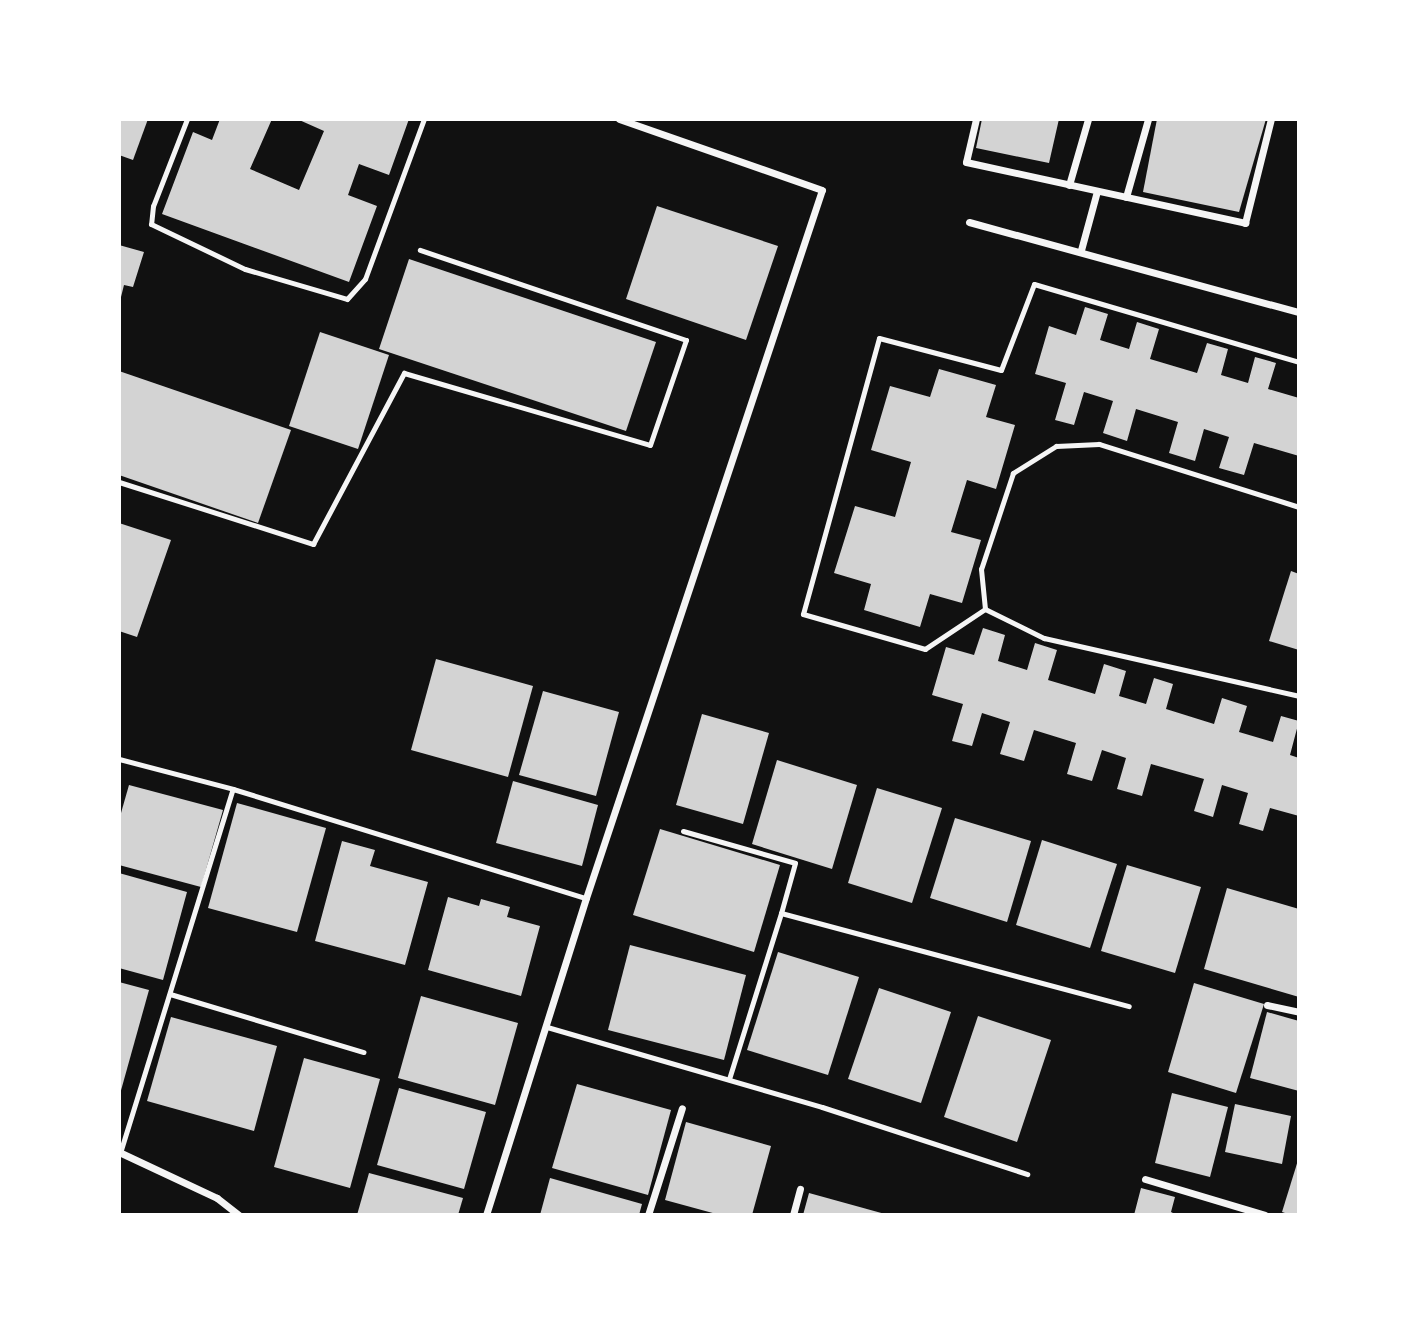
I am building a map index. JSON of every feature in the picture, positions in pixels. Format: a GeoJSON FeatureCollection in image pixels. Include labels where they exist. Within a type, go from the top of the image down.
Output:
{"type":"FeatureCollection","features":[{"type":"Feature","properties":{"kind":"street"},"geometry":{"type":"LineString","coordinates":[[486,1215],[586,898],[822,190],[619,119]]}},
{"type":"Feature","properties":{"kind":"street"},"geometry":{"type":"LineString","coordinates":[[976,119],[965,162],[1245,223],[1271,119]]}},
{"type":"Feature","properties":{"kind":"street"},"geometry":{"type":"LineString","coordinates":[[1069,185],[1088,119]]}},
{"type":"Feature","properties":{"kind":"street"},"geometry":{"type":"LineString","coordinates":[[1126,197],[1148,119]]}},
{"type":"Feature","properties":{"kind":"street"},"geometry":{"type":"LineString","coordinates":[[1082,250],[1097,191]]}},
{"type":"Feature","properties":{"kind":"street"},"geometry":{"type":"LineString","coordinates":[[969,222],[1082,250],[1299,312]]}},
{"type":"Feature","properties":{"kind":"street"},"geometry":{"type":"LineString","coordinates":[[1267,1005],[1299,1012]]}},
{"type":"Feature","properties":{"kind":"street"},"geometry":{"type":"LineString","coordinates":[[648,1215],[682,1108]]}},
{"type":"Feature","properties":{"kind":"street"},"geometry":{"type":"LineString","coordinates":[[120,1152],[218,1198],[239,1215]]}},
{"type":"Feature","properties":{"kind":"street"},"geometry":{"type":"LineString","coordinates":[[1145,1179],[1265,1215]]}},
{"type":"Feature","properties":{"kind":"street"},"geometry":{"type":"LineString","coordinates":[[793,1215],[800,1189]]}},
{"type":"Feature","properties":{"kind":"lane"},"geometry":{"type":"LineString","coordinates":[[187,119],[153,206],[151,224],[245,269],[347,299],[365,279],[424,119]]}},
{"type":"Feature","properties":{"kind":"lane"},"geometry":{"type":"LineString","coordinates":[[119,482],[313,544],[404,373],[650,445],[686,340],[420,250]]}},
{"type":"Feature","properties":{"kind":"lane"},"geometry":{"type":"LineString","coordinates":[[985,609],[925,649],[803,614],[879,338],[1001,370],[1034,284],[1299,362]]}},
{"type":"Feature","properties":{"kind":"lane"},"geometry":{"type":"LineString","coordinates":[[985,609],[981,569],[1013,473],[1056,446],[1099,444],[1299,508]]}},
{"type":"Feature","properties":{"kind":"lane"},"geometry":{"type":"LineString","coordinates":[[985,609],[1044,638],[1299,696]]}},
{"type":"Feature","properties":{"kind":"lane"},"geometry":{"type":"LineString","coordinates":[[119,759],[233,789],[586,898]]}},
{"type":"Feature","properties":{"kind":"lane"},"geometry":{"type":"LineString","coordinates":[[120,1152],[233,789]]}},
{"type":"Feature","properties":{"kind":"lane"},"geometry":{"type":"LineString","coordinates":[[683,831],[794,863],[729,1079]]}},
{"type":"Feature","properties":{"kind":"lane"},"geometry":{"type":"LineString","coordinates":[[781,913],[1129,1006]]}},
{"type":"Feature","properties":{"kind":"lane"},"geometry":{"type":"LineString","coordinates":[[170,994],[363,1052]]}},
{"type":"Feature","properties":{"kind":"lane"},"geometry":{"type":"LineString","coordinates":[[547,1027],[729,1079],[1027,1174]]}},
{"type":"Feature","properties":{"kind":"building"},"geometry":{"type":"Polygon","coordinates":[[[119,119],[148,119],[133,160],[119,155],[119,119]]]}},
{"type":"Feature","properties":{"kind":"building"},"geometry":{"type":"Polygon","coordinates":[[[220,119],[272,119],[250,169],[299,190],[324,131],[297,119],[409,119],[389,175],[359,164],[348,195],[377,206],[349,282],[162,214],[193,132],[212,140],[220,119]]]}},
{"type":"Feature","properties":{"kind":"building"},"geometry":{"type":"Polygon","coordinates":[[[982,119],[1059,119],[1049,163],[976,148],[982,119]]]}},
{"type":"Feature","properties":{"kind":"building"},"geometry":{"type":"Polygon","coordinates":[[[1157,119],[1266,119],[1239,212],[1143,192],[1157,119]]]}},
{"type":"Feature","properties":{"kind":"building"},"geometry":{"type":"Polygon","coordinates":[[[657,206],[778,246],[746,340],[626,299],[657,206]]]}},
{"type":"Feature","properties":{"kind":"building"},"geometry":{"type":"Polygon","coordinates":[[[119,245],[144,252],[133,287],[124,285],[120,301],[119,245]]]}},
{"type":"Feature","properties":{"kind":"building"},"geometry":{"type":"Polygon","coordinates":[[[409,259],[656,342],[626,431],[379,349],[409,259]]]}},
{"type":"Feature","properties":{"kind":"building"},"geometry":{"type":"Polygon","coordinates":[[[1085,307],[1108,314],[1100,340],[1129,349],[1137,322],[1159,329],[1150,359],[1197,373],[1207,343],[1228,349],[1221,375],[1248,383],[1255,357],[1276,363],[1268,389],[1299,398],[1299,456],[1254,443],[1244,475],[1219,468],[1229,437],[1204,429],[1195,461],[1169,453],[1178,422],[1136,409],[1127,441],[1103,433],[1113,401],[1084,392],[1074,425],[1055,420],[1066,383],[1035,374],[1049,326],[1076,335],[1085,307]]]}},
{"type":"Feature","properties":{"kind":"building"},"geometry":{"type":"Polygon","coordinates":[[[320,332],[389,355],[358,449],[289,426],[320,332]]]}},
{"type":"Feature","properties":{"kind":"building"},"geometry":{"type":"Polygon","coordinates":[[[939,369],[996,385],[986,417],[1015,425],[996,489],[967,480],[951,532],[981,540],[962,603],[930,594],[920,627],[864,610],[871,584],[834,573],[855,506],[895,517],[911,462],[871,450],[890,386],[930,397],[939,369]]]}},
{"type":"Feature","properties":{"kind":"building"},"geometry":{"type":"Polygon","coordinates":[[[119,371],[291,430],[258,523],[119,475],[119,371]]]}},
{"type":"Feature","properties":{"kind":"building"},"geometry":{"type":"Polygon","coordinates":[[[119,523],[171,540],[137,637],[119,631],[119,523]]]}},
{"type":"Feature","properties":{"kind":"building"},"geometry":{"type":"Polygon","coordinates":[[[1291,571],[1299,574],[1299,650],[1269,641],[1291,571]]]}},
{"type":"Feature","properties":{"kind":"building"},"geometry":{"type":"Polygon","coordinates":[[[983,628],[1005,635],[998,661],[1027,670],[1035,643],[1057,650],[1048,680],[1095,694],[1104,664],[1126,671],[1119,696],[1146,704],[1154,678],[1173,684],[1166,709],[1214,724],[1222,698],[1247,706],[1239,732],[1273,742],[1281,716],[1299,721],[1290,755],[1299,758],[1299,816],[1270,808],[1263,831],[1239,824],[1248,793],[1222,785],[1213,817],[1194,811],[1204,779],[1151,764],[1142,796],[1117,789],[1126,758],[1102,750],[1092,781],[1067,774],[1076,743],[1034,730],[1024,761],[1000,754],[1010,722],[982,713],[972,746],[952,741],[963,704],[932,695],[946,647],[974,655],[983,628]]]}},
{"type":"Feature","properties":{"kind":"building"},"geometry":{"type":"Polygon","coordinates":[[[436,659],[533,686],[508,777],[411,750],[436,659]]]}},
{"type":"Feature","properties":{"kind":"building"},"geometry":{"type":"Polygon","coordinates":[[[543,691],[619,712],[596,796],[519,775],[543,691]]]}},
{"type":"Feature","properties":{"kind":"building"},"geometry":{"type":"Polygon","coordinates":[[[702,714],[769,733],[743,824],[676,805],[702,714]]]}},
{"type":"Feature","properties":{"kind":"building"},"geometry":{"type":"Polygon","coordinates":[[[777,760],[857,785],[832,869],[752,844],[777,760]]]}},
{"type":"Feature","properties":{"kind":"building"},"geometry":{"type":"Polygon","coordinates":[[[513,781],[598,805],[582,866],[496,843],[513,781]]]}},
{"type":"Feature","properties":{"kind":"building"},"geometry":{"type":"Polygon","coordinates":[[[129,785],[223,810],[201,887],[119,865],[119,820],[129,785]]]}},
{"type":"Feature","properties":{"kind":"building"},"geometry":{"type":"Polygon","coordinates":[[[877,788],[942,808],[912,903],[848,883],[877,788]]]}},
{"type":"Feature","properties":{"kind":"building"},"geometry":{"type":"Polygon","coordinates":[[[237,803],[326,828],[297,932],[208,908],[237,803]]]}},
{"type":"Feature","properties":{"kind":"building"},"geometry":{"type":"Polygon","coordinates":[[[955,818],[1031,841],[1007,922],[930,898],[955,818]]]}},
{"type":"Feature","properties":{"kind":"building"},"geometry":{"type":"Polygon","coordinates":[[[660,829],[780,865],[754,952],[633,915],[660,829]]]}},
{"type":"Feature","properties":{"kind":"building"},"geometry":{"type":"Polygon","coordinates":[[[1042,840],[1117,864],[1090,948],[1016,925],[1042,840]]]}},
{"type":"Feature","properties":{"kind":"building"},"geometry":{"type":"Polygon","coordinates":[[[342,841],[375,850],[370,866],[428,882],[405,965],[315,941],[342,841]]]}},
{"type":"Feature","properties":{"kind":"building"},"geometry":{"type":"Polygon","coordinates":[[[1127,865],[1201,887],[1175,973],[1101,951],[1127,865]]]}},
{"type":"Feature","properties":{"kind":"building"},"geometry":{"type":"Polygon","coordinates":[[[119,873],[187,892],[163,980],[119,968],[119,873]]]}},
{"type":"Feature","properties":{"kind":"building"},"geometry":{"type":"Polygon","coordinates":[[[1227,888],[1299,909],[1299,997],[1204,969],[1227,888]]]}},
{"type":"Feature","properties":{"kind":"building"},"geometry":{"type":"Polygon","coordinates":[[[448,897],[479,906],[481,899],[510,907],[507,917],[540,926],[521,996],[428,970],[448,897]]]}},
{"type":"Feature","properties":{"kind":"building"},"geometry":{"type":"Polygon","coordinates":[[[630,945],[746,975],[724,1060],[608,1030],[630,945]]]}},
{"type":"Feature","properties":{"kind":"building"},"geometry":{"type":"Polygon","coordinates":[[[778,952],[859,977],[828,1075],[747,1050],[778,952]]]}},
{"type":"Feature","properties":{"kind":"building"},"geometry":{"type":"Polygon","coordinates":[[[119,982],[149,990],[120,1094],[119,1093],[119,982]]]}},
{"type":"Feature","properties":{"kind":"building"},"geometry":{"type":"Polygon","coordinates":[[[1194,983],[1264,1004],[1236,1093],[1168,1072],[1194,983]]]}},
{"type":"Feature","properties":{"kind":"building"},"geometry":{"type":"Polygon","coordinates":[[[879,988],[951,1012],[921,1103],[848,1079],[879,988]]]}},
{"type":"Feature","properties":{"kind":"building"},"geometry":{"type":"Polygon","coordinates":[[[421,996],[518,1023],[495,1105],[398,1078],[421,996]]]}},
{"type":"Feature","properties":{"kind":"building"},"geometry":{"type":"Polygon","coordinates":[[[1267,1012],[1299,1021],[1299,1091],[1250,1078],[1267,1012]]]}},
{"type":"Feature","properties":{"kind":"building"},"geometry":{"type":"Polygon","coordinates":[[[978,1016],[1051,1040],[1017,1142],[944,1117],[978,1016]]]}},
{"type":"Feature","properties":{"kind":"building"},"geometry":{"type":"Polygon","coordinates":[[[171,1017],[277,1046],[254,1131],[147,1101],[171,1017]]]}},
{"type":"Feature","properties":{"kind":"building"},"geometry":{"type":"Polygon","coordinates":[[[304,1058],[380,1079],[350,1188],[274,1167],[304,1058]]]}},
{"type":"Feature","properties":{"kind":"building"},"geometry":{"type":"Polygon","coordinates":[[[577,1084],[671,1110],[648,1195],[552,1168],[577,1084]]]}},
{"type":"Feature","properties":{"kind":"building"},"geometry":{"type":"Polygon","coordinates":[[[399,1088],[486,1112],[464,1189],[377,1165],[399,1088]]]}},
{"type":"Feature","properties":{"kind":"building"},"geometry":{"type":"Polygon","coordinates":[[[1172,1093],[1228,1107],[1210,1177],[1155,1163],[1172,1093]]]}},
{"type":"Feature","properties":{"kind":"building"},"geometry":{"type":"Polygon","coordinates":[[[1235,1104],[1291,1116],[1282,1164],[1225,1152],[1235,1104]]]}},
{"type":"Feature","properties":{"kind":"building"},"geometry":{"type":"Polygon","coordinates":[[[686,1122],[771,1146],[752,1215],[720,1215],[665,1200],[686,1122]]]}},
{"type":"Feature","properties":{"kind":"building"},"geometry":{"type":"Polygon","coordinates":[[[1299,1157],[1299,1215],[1291,1215],[1282,1212],[1299,1157]]]}},
{"type":"Feature","properties":{"kind":"building"},"geometry":{"type":"Polygon","coordinates":[[[369,1173],[463,1198],[458,1215],[357,1215],[369,1173]]]}},
{"type":"Feature","properties":{"kind":"building"},"geometry":{"type":"Polygon","coordinates":[[[550,1178],[642,1204],[639,1215],[540,1215],[550,1178]]]}},
{"type":"Feature","properties":{"kind":"building"},"geometry":{"type":"Polygon","coordinates":[[[1141,1188],[1175,1197],[1171,1212],[1177,1215],[1134,1215],[1141,1188]]]}},
{"type":"Feature","properties":{"kind":"building"},"geometry":{"type":"Polygon","coordinates":[[[809,1193],[885,1214],[885,1215],[803,1215],[809,1193]]]}}]}
